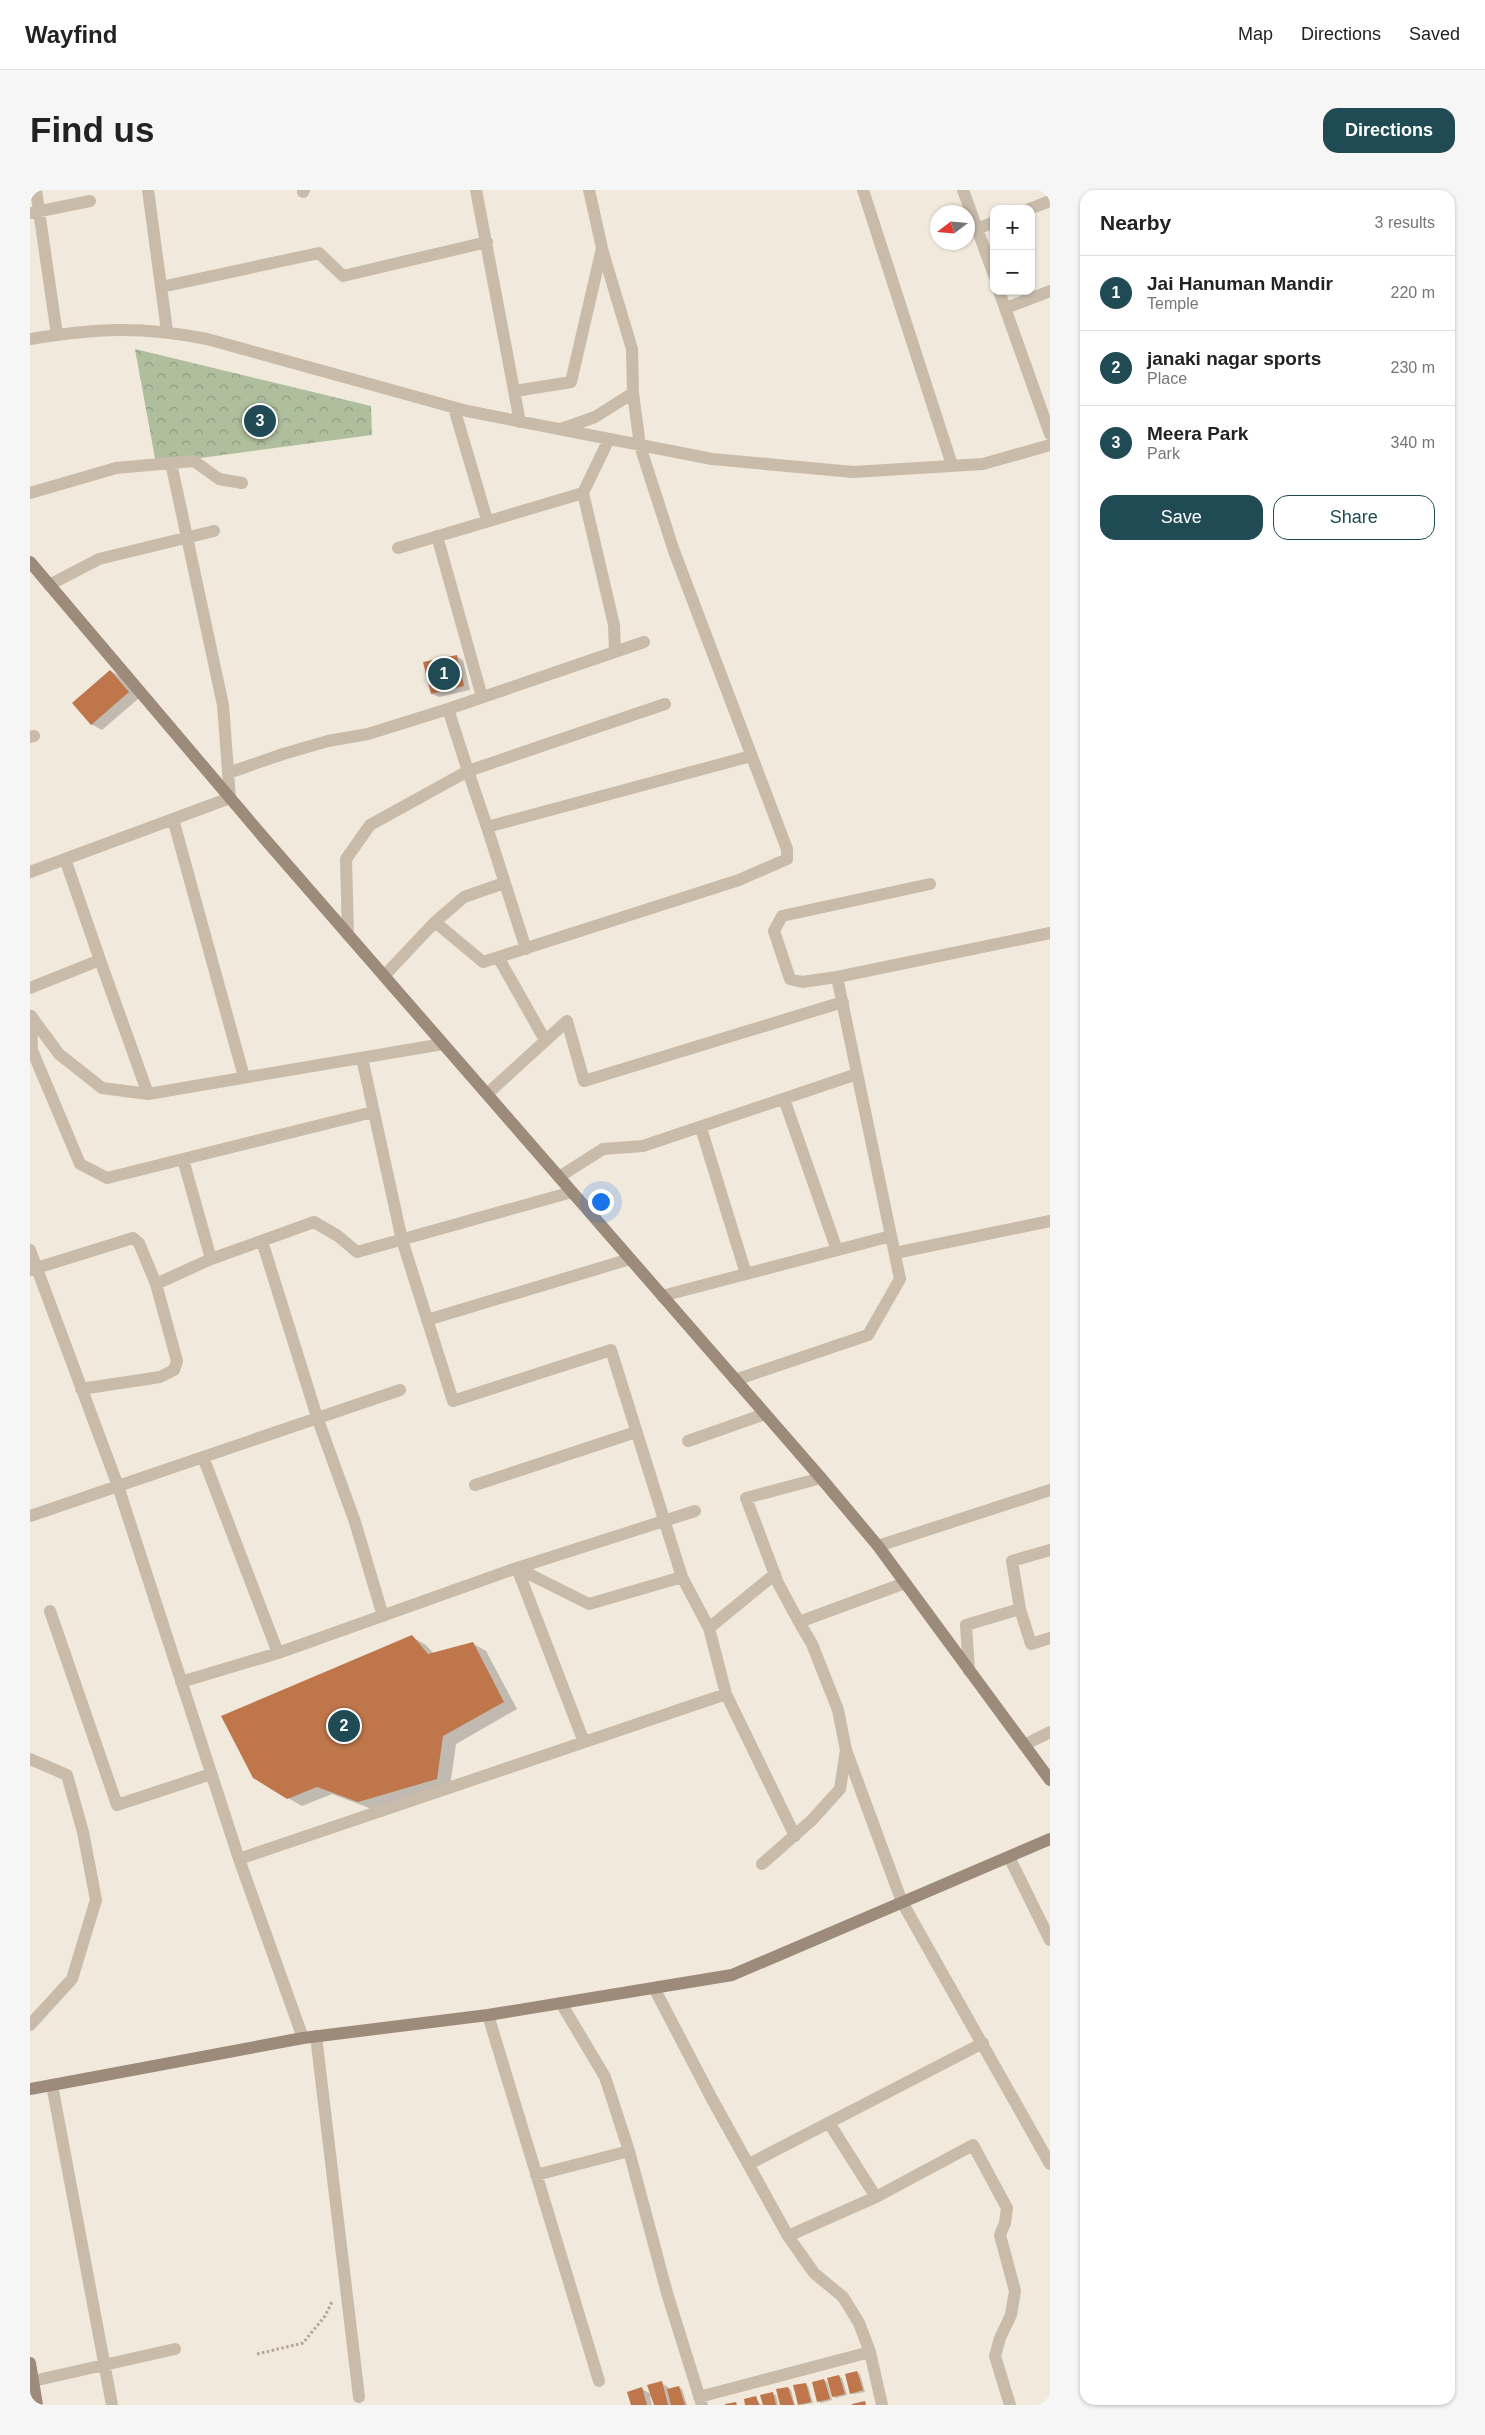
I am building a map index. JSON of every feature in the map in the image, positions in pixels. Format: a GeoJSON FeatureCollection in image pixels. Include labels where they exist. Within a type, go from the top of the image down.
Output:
{"type":"FeatureCollection","features":[{"type":"Feature","properties":{"kind":"street"},"geometry":{"type":"LineString","coordinates":[[36,190],[35,212],[57,335]]}},
{"type":"Feature","properties":{"kind":"street"},"geometry":{"type":"LineString","coordinates":[[148,190],[167,330]]}},
{"type":"Feature","properties":{"kind":"street"},"geometry":{"type":"LineString","coordinates":[[476,190],[520,422]]}},
{"type":"Feature","properties":{"kind":"street"},"geometry":{"type":"LineString","coordinates":[[435,922],[483,962],[739,880],[787,859],[787,849],[674,551],[640,446],[633,393],[632,349],[602,248],[589,190]]}},
{"type":"Feature","properties":{"kind":"street"},"geometry":{"type":"LineString","coordinates":[[863,190],[952,465]]}},
{"type":"Feature","properties":{"kind":"street"},"geometry":{"type":"LineString","coordinates":[[964,190],[990,264]]}},
{"type":"Feature","properties":{"kind":"street"},"geometry":{"type":"LineString","coordinates":[[35,212],[90,201]]}},
{"type":"Feature","properties":{"kind":"street"},"geometry":{"type":"LineString","coordinates":[[1035,207],[1050,201]]}},
{"type":"Feature","properties":{"kind":"street"},"geometry":{"type":"LineString","coordinates":[[977,229],[990,224]]}},
{"type":"Feature","properties":{"kind":"street"},"geometry":{"type":"LineString","coordinates":[[161,287],[319,253],[343,276],[487,242]]}},
{"type":"Feature","properties":{"kind":"street"},"geometry":{"type":"LineString","coordinates":[[515,391],[571,382],[602,248]]}},
{"type":"Feature","properties":{"kind":"street"},"geometry":{"type":"LineString","coordinates":[[1006,308],[1050,291]]}},
{"type":"Feature","properties":{"kind":"street"},"geometry":{"type":"LineString","coordinates":[[1001,295],[1050,434]]}},
{"type":"Feature","properties":{"kind":"street"},"geometry":{"type":"LineString","coordinates":[[30,339],[99,330],[167,330],[216,341],[454,408],[712,459],[854,472],[983,464],[1050,444]]}},
{"type":"Feature","properties":{"kind":"street"},"geometry":{"type":"LineString","coordinates":[[561,429],[595,417],[633,393]]}},
{"type":"Feature","properties":{"kind":"street"},"geometry":{"type":"LineString","coordinates":[[454,408],[487,520]]}},
{"type":"Feature","properties":{"kind":"street"},"geometry":{"type":"LineString","coordinates":[[608,439],[583,493],[614,625],[615,652]]}},
{"type":"Feature","properties":{"kind":"street"},"geometry":{"type":"LineString","coordinates":[[30,492],[116,468],[194,461],[219,479],[242,483]]}},
{"type":"Feature","properties":{"kind":"street"},"geometry":{"type":"LineString","coordinates":[[171,463],[223,705],[230,798]]}},
{"type":"Feature","properties":{"kind":"street"},"geometry":{"type":"LineString","coordinates":[[398,548],[583,493]]}},
{"type":"Feature","properties":{"kind":"street"},"geometry":{"type":"LineString","coordinates":[[49,585],[99,559],[214,531]]}},
{"type":"Feature","properties":{"kind":"street"},"geometry":{"type":"LineString","coordinates":[[437,536],[482,697]]}},
{"type":"Feature","properties":{"kind":"street"},"geometry":{"type":"LineString","coordinates":[[30,562],[348,935],[878,1546],[1050,1780]]}},
{"type":"Feature","properties":{"kind":"street"},"geometry":{"type":"LineString","coordinates":[[228,773],[328,741],[368,734],[644,642]]}},
{"type":"Feature","properties":{"kind":"street"},"geometry":{"type":"LineString","coordinates":[[348,935],[346,859],[370,825],[468,771],[665,704]]}},
{"type":"Feature","properties":{"kind":"street"},"geometry":{"type":"LineString","coordinates":[[448,708],[526,949]]}},
{"type":"Feature","properties":{"kind":"street"},"geometry":{"type":"LineString","coordinates":[[487,827],[751,756]]}},
{"type":"Feature","properties":{"kind":"street"},"geometry":{"type":"LineString","coordinates":[[30,872],[230,798]]}},
{"type":"Feature","properties":{"kind":"street"},"geometry":{"type":"LineString","coordinates":[[173,819],[244,1078]]}},
{"type":"Feature","properties":{"kind":"street"},"geometry":{"type":"LineString","coordinates":[[65,859],[148,1094]]}},
{"type":"Feature","properties":{"kind":"street"},"geometry":{"type":"LineString","coordinates":[[384,976],[435,922],[464,897],[504,883]]}},
{"type":"Feature","properties":{"kind":"street"},"geometry":{"type":"LineString","coordinates":[[930,884],[782,916],[774,931],[790,979],[802,982],[838,977],[1050,933]]}},
{"type":"Feature","properties":{"kind":"street"},"geometry":{"type":"LineString","coordinates":[[498,958],[545,1040]]}},
{"type":"Feature","properties":{"kind":"street"},"geometry":{"type":"LineString","coordinates":[[30,988],[100,960]]}},
{"type":"Feature","properties":{"kind":"street"},"geometry":{"type":"LineString","coordinates":[[735,1380],[868,1335],[900,1279],[838,977]]}},
{"type":"Feature","properties":{"kind":"street"},"geometry":{"type":"LineString","coordinates":[[487,1094],[567,1021],[584,1081],[843,1002]]}},
{"type":"Feature","properties":{"kind":"street"},"geometry":{"type":"LineString","coordinates":[[31,1015],[59,1054],[102,1088],[148,1094],[443,1044]]}},
{"type":"Feature","properties":{"kind":"street"},"geometry":{"type":"LineString","coordinates":[[31,1015],[32,1050],[80,1164],[107,1178],[374,1112]]}},
{"type":"Feature","properties":{"kind":"street"},"geometry":{"type":"LineString","coordinates":[[362,1058],[402,1240],[453,1401],[611,1350],[665,1520],[670,1545],[682,1577],[709,1628],[726,1694],[795,1836]]}},
{"type":"Feature","properties":{"kind":"street"},"geometry":{"type":"LineString","coordinates":[[559,1177],[603,1149],[643,1146],[857,1074]]}},
{"type":"Feature","properties":{"kind":"street"},"geometry":{"type":"LineString","coordinates":[[784,1099],[838,1250]]}},
{"type":"Feature","properties":{"kind":"street"},"geometry":{"type":"LineString","coordinates":[[701,1128],[746,1274]]}},
{"type":"Feature","properties":{"kind":"street"},"geometry":{"type":"LineString","coordinates":[[183,1159],[211,1259]]}},
{"type":"Feature","properties":{"kind":"street"},"geometry":{"type":"LineString","coordinates":[[156,1284],[211,1259],[314,1222],[338,1236],[357,1252],[572,1192]]}},
{"type":"Feature","properties":{"kind":"street"},"geometry":{"type":"LineString","coordinates":[[895,1254],[1050,1221]]}},
{"type":"Feature","properties":{"kind":"street"},"geometry":{"type":"LineString","coordinates":[[662,1296],[891,1236]]}},
{"type":"Feature","properties":{"kind":"street"},"geometry":{"type":"LineString","coordinates":[[33,1269],[134,1238],[139,1243],[156,1284],[177,1361],[174,1370],[160,1377],[81,1389]]}},
{"type":"Feature","properties":{"kind":"street"},"geometry":{"type":"LineString","coordinates":[[262,1241],[317,1417],[355,1522],[383,1616]]}},
{"type":"Feature","properties":{"kind":"street"},"geometry":{"type":"LineString","coordinates":[[30,1250],[33,1269],[118,1486],[239,1859],[310,2037],[359,2396]]}},
{"type":"Feature","properties":{"kind":"street"},"geometry":{"type":"LineString","coordinates":[[427,1320],[630,1259]]}},
{"type":"Feature","properties":{"kind":"street"},"geometry":{"type":"LineString","coordinates":[[30,1516],[400,1390]]}},
{"type":"Feature","properties":{"kind":"street"},"geometry":{"type":"LineString","coordinates":[[688,1441],[765,1414]]}},
{"type":"Feature","properties":{"kind":"street"},"geometry":{"type":"LineString","coordinates":[[475,1485],[636,1432]]}},
{"type":"Feature","properties":{"kind":"street"},"geometry":{"type":"LineString","coordinates":[[203,1457],[278,1653]]}},
{"type":"Feature","properties":{"kind":"street"},"geometry":{"type":"LineString","coordinates":[[821,1478],[746,1498],[775,1574],[812,1644],[838,1710],[846,1750],[902,1902],[1050,2164]]}},
{"type":"Feature","properties":{"kind":"street"},"geometry":{"type":"LineString","coordinates":[[878,1546],[1050,1490]]}},
{"type":"Feature","properties":{"kind":"street"},"geometry":{"type":"LineString","coordinates":[[181,1682],[278,1653],[518,1568],[695,1511]]}},
{"type":"Feature","properties":{"kind":"street"},"geometry":{"type":"LineString","coordinates":[[1050,1550],[1012,1561],[1020,1609],[1032,1644],[1050,1638]]}},
{"type":"Feature","properties":{"kind":"street"},"geometry":{"type":"LineString","coordinates":[[518,1568],[589,1604],[682,1577]]}},
{"type":"Feature","properties":{"kind":"street"},"geometry":{"type":"LineString","coordinates":[[518,1568],[584,1742]]}},
{"type":"Feature","properties":{"kind":"street"},"geometry":{"type":"LineString","coordinates":[[709,1628],[775,1574]]}},
{"type":"Feature","properties":{"kind":"street"},"geometry":{"type":"LineString","coordinates":[[799,1622],[905,1583]]}},
{"type":"Feature","properties":{"kind":"street"},"geometry":{"type":"LineString","coordinates":[[970,1672],[966,1626],[1020,1609]]}},
{"type":"Feature","properties":{"kind":"street"},"geometry":{"type":"LineString","coordinates":[[50,1612],[117,1806],[211,1774]]}},
{"type":"Feature","properties":{"kind":"street"},"geometry":{"type":"LineString","coordinates":[[239,1859],[726,1694]]}},
{"type":"Feature","properties":{"kind":"street"},"geometry":{"type":"LineString","coordinates":[[1024,1745],[1050,1732]]}},
{"type":"Feature","properties":{"kind":"street"},"geometry":{"type":"LineString","coordinates":[[762,1864],[812,1820],[840,1788],[846,1750]]}},
{"type":"Feature","properties":{"kind":"street"},"geometry":{"type":"LineString","coordinates":[[30,1759],[67,1774],[83,1832],[96,1900],[72,1978],[30,2026]]}},
{"type":"Feature","properties":{"kind":"street"},"geometry":{"type":"LineString","coordinates":[[30,2089],[310,2037],[488,2015],[732,1975],[1050,1839]]}},
{"type":"Feature","properties":{"kind":"street"},"geometry":{"type":"LineString","coordinates":[[1009,1857],[1050,1940]]}},
{"type":"Feature","properties":{"kind":"street"},"geometry":{"type":"LineString","coordinates":[[654,1988],[712,2099],[788,2236],[814,2273],[843,2297],[859,2323],[870,2352],[882,2405]]}},
{"type":"Feature","properties":{"kind":"street"},"geometry":{"type":"LineString","coordinates":[[561,2003],[605,2077],[630,2151],[667,2293],[701,2401],[870,2352]]}},
{"type":"Feature","properties":{"kind":"street"},"geometry":{"type":"LineString","coordinates":[[488,2015],[598,2381]]}},
{"type":"Feature","properties":{"kind":"street"},"geometry":{"type":"LineString","coordinates":[[749,2164],[983,2043]]}},
{"type":"Feature","properties":{"kind":"street"},"geometry":{"type":"LineString","coordinates":[[52,2085],[112,2405]]}},
{"type":"Feature","properties":{"kind":"street"},"geometry":{"type":"LineString","coordinates":[[829,2123],[876,2196]]}},
{"type":"Feature","properties":{"kind":"street"},"geometry":{"type":"LineString","coordinates":[[788,2236],[876,2196],[973,2145],[1007,2208],[1005,2223],[1000,2235],[1015,2291],[1012,2315],[1000,2338],[995,2356],[1010,2405]]}},
{"type":"Feature","properties":{"kind":"street"},"geometry":{"type":"LineString","coordinates":[[536,2175],[630,2151]]}},
{"type":"Feature","properties":{"kind":"street"},"geometry":{"type":"LineString","coordinates":[[33,2381],[175,2349]]}},
{"type":"Feature","properties":{"kind":"street"},"geometry":{"type":"LineString","coordinates":[[30,2363],[37,2405]]}},
{"type":"Feature","properties":{"kind":"path"},"geometry":{"type":"LineString","coordinates":[[257,2354],[303,2342],[325,2316],[337,2293]]}},
{"type":"Feature","properties":{"kind":"green space"},"geometry":{"type":"Polygon","coordinates":[[[135,349],[371,406],[372,435],[156,464],[135,349]]]}},
{"type":"Feature","properties":{"kind":"building"},"geometry":{"type":"Polygon","coordinates":[[[457,655],[464,686],[431,694],[423,662],[457,655]]]}},
{"type":"Feature","properties":{"kind":"building"},"geometry":{"type":"Polygon","coordinates":[[[110,670],[129,692],[91,725],[72,703],[110,670]]]}},
{"type":"Feature","properties":{"kind":"building"},"geometry":{"type":"Polygon","coordinates":[[[412,1635],[428,1654],[473,1642],[504,1702],[443,1736],[437,1779],[358,1802],[317,1787],[287,1799],[253,1778],[221,1716],[412,1635]]]}},
{"type":"Feature","properties":{"kind":"building"},"geometry":{"type":"Polygon","coordinates":[[[857,2371],[863,2390],[850,2394],[845,2374],[857,2371]]]}},
{"type":"Feature","properties":{"kind":"building"},"geometry":{"type":"Polygon","coordinates":[[[839,2375],[845,2394],[832,2397],[827,2378],[839,2375]]]}},
{"type":"Feature","properties":{"kind":"building"},"geometry":{"type":"Polygon","coordinates":[[[824,2379],[830,2399],[817,2402],[812,2382],[824,2379]]]}},
{"type":"Feature","properties":{"kind":"building"},"geometry":{"type":"Polygon","coordinates":[[[662,2381],[668,2405],[654,2405],[647,2385],[662,2381]]]}},
{"type":"Feature","properties":{"kind":"building"},"geometry":{"type":"Polygon","coordinates":[[[806,2383],[811,2402],[798,2405],[793,2385],[806,2383]]]}},
{"type":"Feature","properties":{"kind":"building"},"geometry":{"type":"Polygon","coordinates":[[[679,2386],[685,2405],[671,2405],[667,2389],[679,2386]]]}},
{"type":"Feature","properties":{"kind":"building"},"geometry":{"type":"Polygon","coordinates":[[[642,2387],[647,2405],[631,2405],[627,2392],[642,2387]]]}},
{"type":"Feature","properties":{"kind":"building"},"geometry":{"type":"Polygon","coordinates":[[[788,2387],[794,2405],[780,2405],[776,2389],[788,2387]]]}},
{"type":"Feature","properties":{"kind":"building"},"geometry":{"type":"Polygon","coordinates":[[[773,2392],[776,2405],[763,2405],[760,2395],[773,2392]]]}},
{"type":"Feature","properties":{"kind":"building"},"geometry":{"type":"Polygon","coordinates":[[[756,2396],[759,2405],[745,2405],[744,2399],[756,2396]]]}},
{"type":"Feature","properties":{"kind":"building"},"geometry":{"type":"Polygon","coordinates":[[[865,2401],[866,2405],[852,2405],[852,2404],[865,2401]]]}},
{"type":"Feature","properties":{"kind":"building"},"geometry":{"type":"Polygon","coordinates":[[[736,2402],[737,2405],[725,2405],[725,2404],[736,2402]]]}},
{"type":"Feature","properties":{"kind":"place","name":"Meera Park"},"geometry":{"type":"Point","coordinates":[260,421]}},
{"type":"Feature","properties":{"kind":"place","name":"Jai Hanuman Mandir"},"geometry":{"type":"Point","coordinates":[444,674]}},
{"type":"Feature","properties":{"kind":"place","name":"janaki nagar sports"},"geometry":{"type":"Point","coordinates":[344,1726]}}]}
